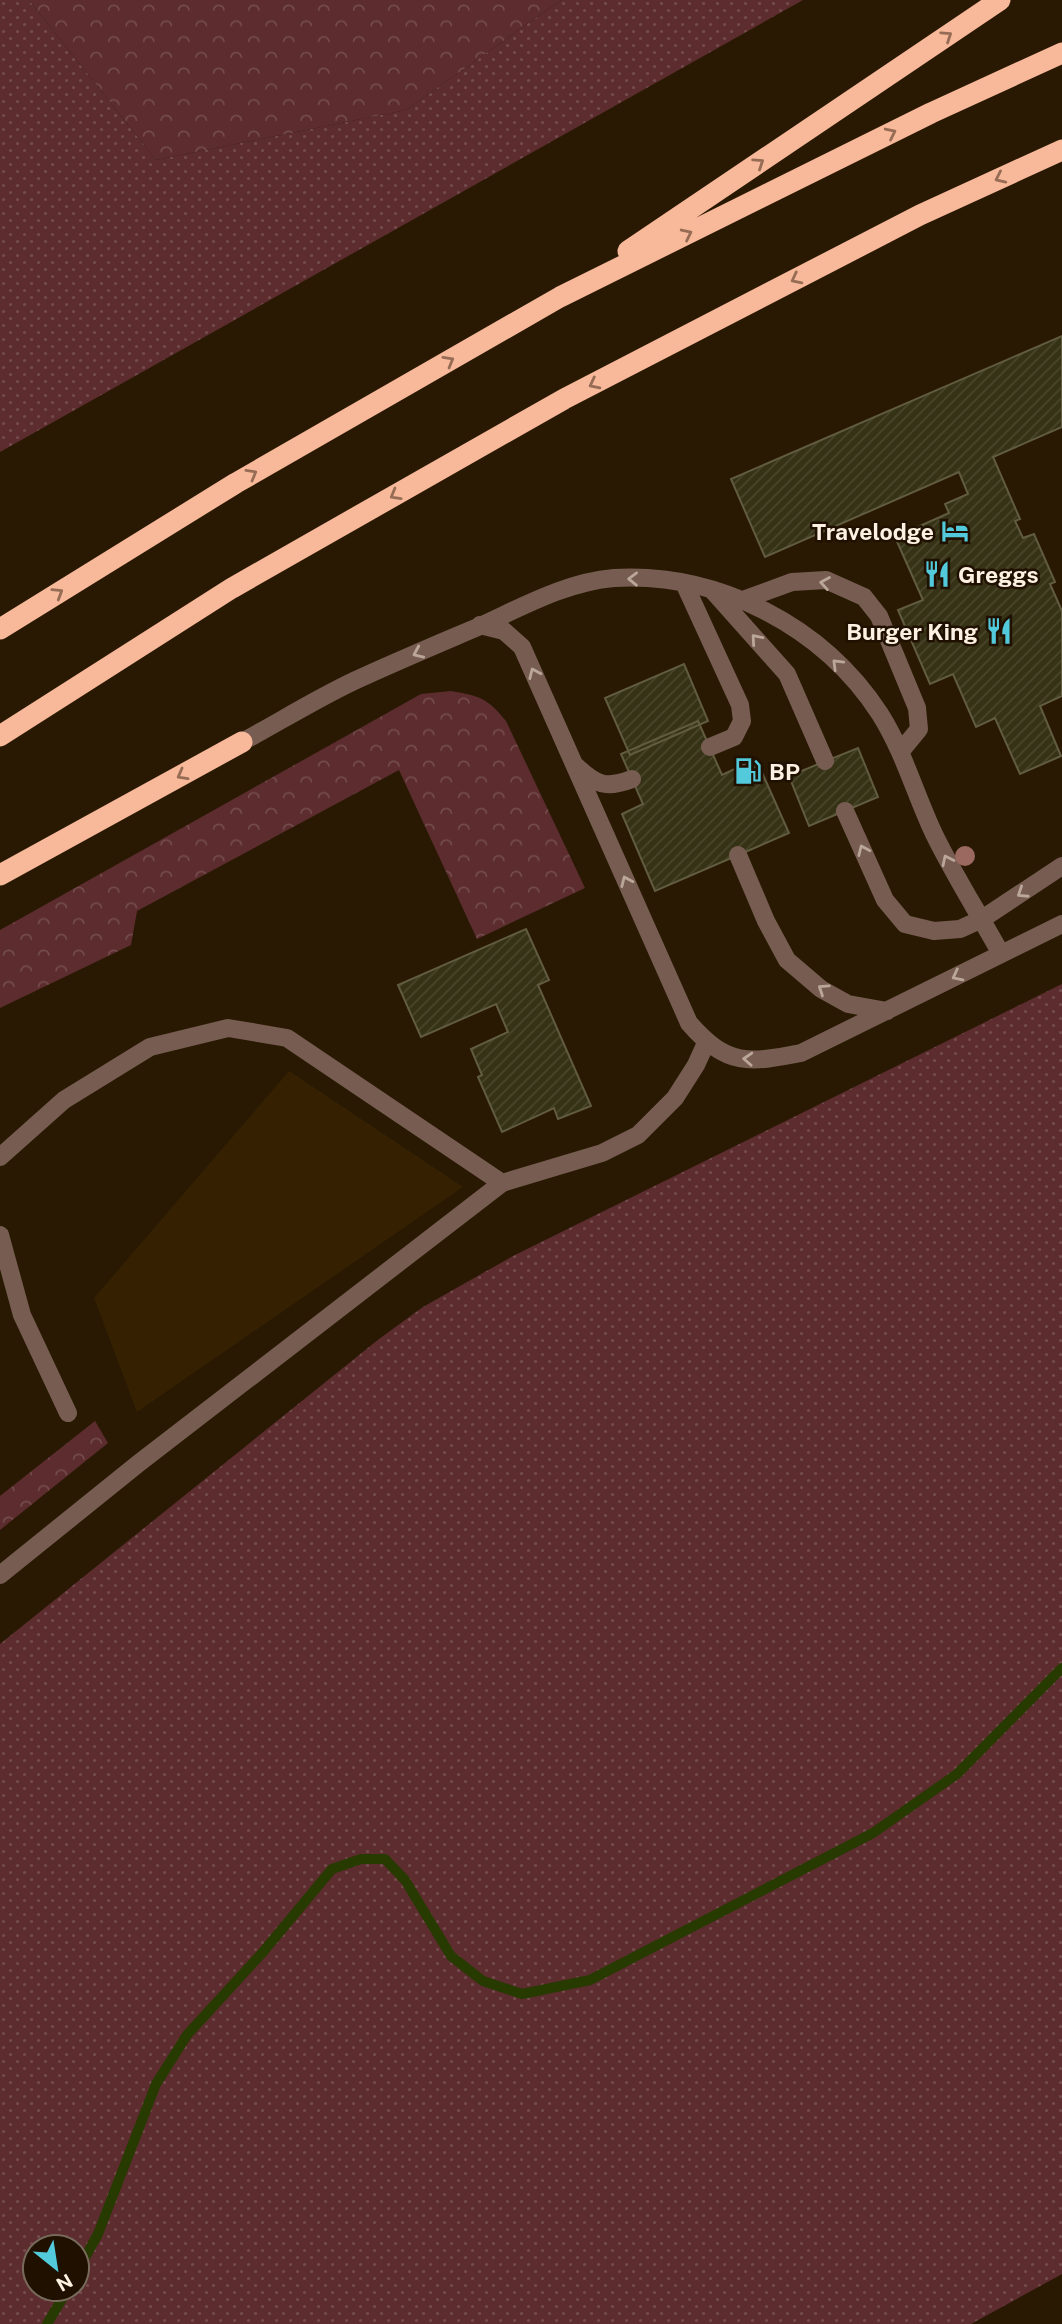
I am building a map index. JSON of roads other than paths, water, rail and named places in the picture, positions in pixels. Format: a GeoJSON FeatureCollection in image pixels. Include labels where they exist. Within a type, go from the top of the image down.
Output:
{"type":"FeatureCollection","features":[{"type":"Feature","properties":{"kind":"highway"},"geometry":{"type":"LineString","coordinates":[[560,298],[1000,0]]}},
{"type":"Feature","properties":{"kind":"highway"},"geometry":{"type":"LineString","coordinates":[[0,629],[236,483],[560,298],[931,113],[1062,53]]}},
{"type":"Feature","properties":{"kind":"highway"},"geometry":{"type":"LineString","coordinates":[[0,736],[232,588],[564,399],[920,215],[1062,150]]}},
{"type":"Feature","properties":{"kind":"highway"},"geometry":{"type":"LineString","coordinates":[[0,875],[242,742]]}},
{"type":"Feature","properties":{"kind":"lane"},"geometry":{"type":"LineString","coordinates":[[242,742],[352,682],[539,599],[581,584],[613,579],[651,579],[712,589],[780,618],[825,653],[853,680],[879,712],[901,751],[932,831],[1001,954]]}},
{"type":"Feature","properties":{"kind":"lane"},"geometry":{"type":"LineString","coordinates":[[743,600],[792,582],[826,580],[864,597],[879,616],[917,708],[919,729],[901,751]]}},
{"type":"Feature","properties":{"kind":"lane"},"geometry":{"type":"LineString","coordinates":[[684,583],[740,705],[742,721],[734,737],[710,747]]}},
{"type":"Feature","properties":{"kind":"lane"},"geometry":{"type":"LineString","coordinates":[[712,589],[787,674],[825,761]]}},
{"type":"Feature","properties":{"kind":"lane"},"geometry":{"type":"LineString","coordinates":[[480,625],[505,631],[522,647],[689,1023],[706,1043],[734,1058],[762,1060],[801,1053],[1062,924]]}},
{"type":"Feature","properties":{"kind":"lane"},"geometry":{"type":"LineString","coordinates":[[573,762],[589,778],[605,785],[632,779]]}},
{"type":"Feature","properties":{"kind":"lane"},"geometry":{"type":"LineString","coordinates":[[845,811],[886,901],[905,924],[934,931],[960,929],[982,919],[1062,866]]}},
{"type":"Feature","properties":{"kind":"lane"},"geometry":{"type":"LineString","coordinates":[[738,855],[766,921],[787,960],[821,989],[848,1004],[887,1012]]}},
{"type":"Feature","properties":{"kind":"lane"},"geometry":{"type":"LineString","coordinates":[[0,1157],[64,1100],[150,1047],[228,1028],[288,1038],[502,1183]]}},
{"type":"Feature","properties":{"kind":"lane"},"geometry":{"type":"LineString","coordinates":[[0,1575],[139,1463],[502,1183],[602,1153],[638,1135],[675,1098],[706,1043]]}},
{"type":"Feature","properties":{"kind":"lane"},"geometry":{"type":"LineString","coordinates":[[0,1236],[22,1315],[68,1413]]}},
{"type":"Feature","properties":{"kind":"waterway"},"geometry":{"type":"LineString","coordinates":[[91,2247],[156,2084],[187,2035],[263,1952],[332,1869],[361,1859],[385,1859],[405,1880],[451,1956],[483,1981],[522,1994],[590,1980],[873,1833],[957,1774],[1062,1668]]}},
{"type":"Feature","properties":{"kind":"waterway"},"geometry":{"type":"LineString","coordinates":[[47,2324],[60,2303]]}},
{"type":"Feature","properties":{"kind":"place","name":"Travelodge"},"geometry":{"type":"Point","coordinates":[955,531]}},
{"type":"Feature","properties":{"kind":"place","name":"Greggs"},"geometry":{"type":"Point","coordinates":[937,574]}},
{"type":"Feature","properties":{"kind":"place","name":"Burger King"},"geometry":{"type":"Point","coordinates":[999,631]}},
{"type":"Feature","properties":{"kind":"place","name":"BP"},"geometry":{"type":"Point","coordinates":[748,771]}}]}
